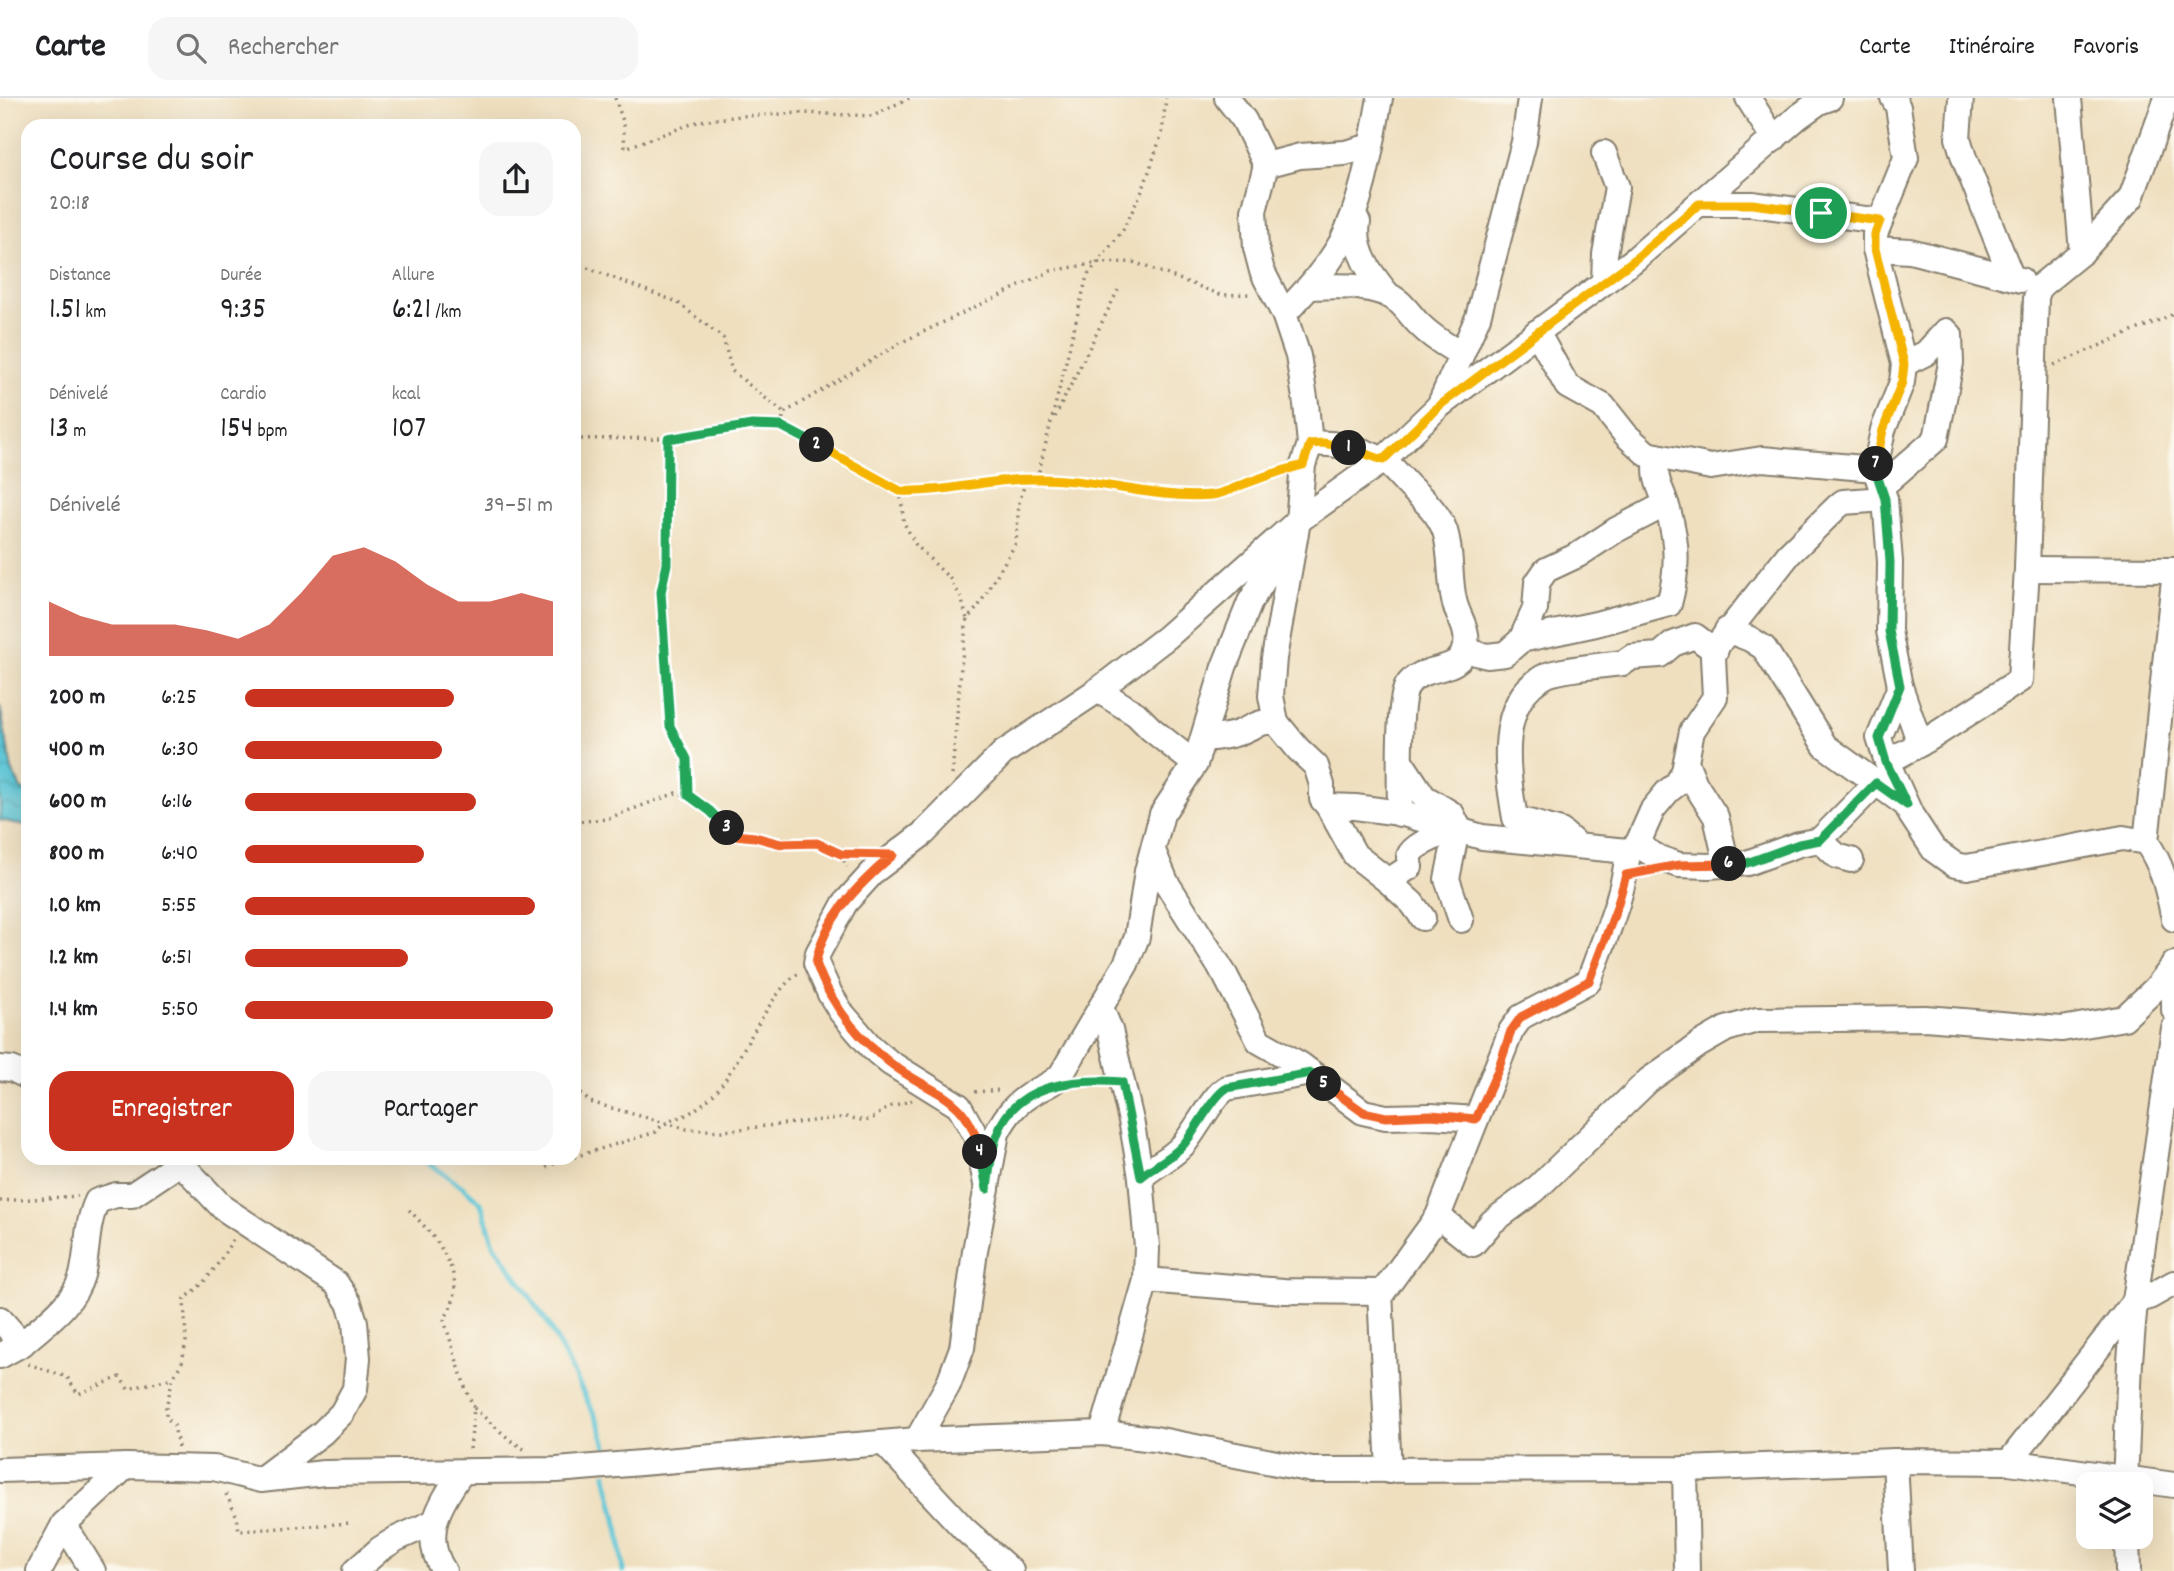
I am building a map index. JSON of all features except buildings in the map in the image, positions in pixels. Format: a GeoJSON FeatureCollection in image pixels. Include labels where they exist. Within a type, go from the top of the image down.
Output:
{"type":"FeatureCollection","features":[{"type":"Feature","properties":{"kind":"street"},"geometry":{"type":"LineString","coordinates":[[1227,98],[1244,120],[1266,164],[1254,211],[1254,228],[1262,271],[1284,314],[1303,379],[1306,455],[1298,522],[1275,657],[1271,696],[1276,722],[1316,766],[1322,785],[1322,799],[1355,855],[1412,903],[1423,918]]}},
{"type":"Feature","properties":{"kind":"street"},"geometry":{"type":"LineString","coordinates":[[1284,314],[1310,287],[1340,243],[1352,217],[1371,146],[1380,98]]}},
{"type":"Feature","properties":{"kind":"street"},"geometry":{"type":"LineString","coordinates":[[1439,406],[1478,317],[1524,142],[1530,98]]}},
{"type":"Feature","properties":{"kind":"street"},"geometry":{"type":"LineString","coordinates":[[1748,98],[1774,139]]}},
{"type":"Feature","properties":{"kind":"street"},"geometry":{"type":"LineString","coordinates":[[987,1189],[977,1138],[959,1106],[890,1063],[871,1047],[841,1012],[816,963],[824,940],[845,903],[856,889],[893,855],[924,833],[1003,753],[1098,690],[1167,637],[1298,522],[1383,460],[1439,406],[1634,260],[1774,139],[1819,102],[1830,98]]}},
{"type":"Feature","properties":{"kind":"street"},"geometry":{"type":"LineString","coordinates":[[1893,98],[1898,107],[1906,158],[1875,234],[1875,249],[1904,364],[1902,382],[1883,430],[1880,485],[1890,562],[1889,631],[1900,686],[1920,744]]}},
{"type":"Feature","properties":{"kind":"street"},"geometry":{"type":"LineString","coordinates":[[1961,98],[1958,138],[2011,276]]}},
{"type":"Feature","properties":{"kind":"street"},"geometry":{"type":"LineString","coordinates":[[2069,98],[2082,251]]}},
{"type":"Feature","properties":{"kind":"street"},"geometry":{"type":"LineString","coordinates":[[1328,806],[1400,814],[1482,838],[1579,847],[1630,857],[1659,859],[1679,865],[1747,863],[1799,844],[1820,840],[1881,772],[2020,680],[2036,298],[2039,287],[2082,251],[2131,198],[2167,98]]}},
{"type":"Feature","properties":{"kind":"street"},"geometry":{"type":"LineString","coordinates":[[1266,164],[1300,156],[1345,153],[1371,146]]}},
{"type":"Feature","properties":{"kind":"street"},"geometry":{"type":"LineString","coordinates":[[1604,153],[1617,187],[1605,254],[1604,282]]}},
{"type":"Feature","properties":{"kind":"street"},"geometry":{"type":"LineString","coordinates":[[1699,204],[1752,204],[1880,221]]}},
{"type":"Feature","properties":{"kind":"street"},"geometry":{"type":"LineString","coordinates":[[1359,222],[1356,238],[1361,253],[1369,272],[1389,296]]}},
{"type":"Feature","properties":{"kind":"street"},"geometry":{"type":"LineString","coordinates":[[1875,249],[1910,251],[2011,276],[2039,287]]}},
{"type":"Feature","properties":{"kind":"street"},"geometry":{"type":"LineString","coordinates":[[1310,287],[1353,285],[1389,296],[1398,301],[1417,323],[1440,342],[1461,354]]}},
{"type":"Feature","properties":{"kind":"street"},"geometry":{"type":"LineString","coordinates":[[1146,1280],[1284,1291],[1383,1292],[1392,1283],[1438,1216],[1498,1070],[1511,1031],[1521,1017],[1589,981],[1616,910],[1630,857],[1653,809],[1677,784],[1685,771],[1692,731],[1715,697],[1713,657],[1721,641],[1789,554],[1837,507],[1880,485],[1936,439],[1951,363],[1950,335],[1946,331],[1926,353],[1904,364]]}},
{"type":"Feature","properties":{"kind":"street"},"geometry":{"type":"LineString","coordinates":[[1537,332],[1567,386],[1603,405],[1626,435],[1647,454],[1711,467],[1762,459],[1880,485]]}},
{"type":"Feature","properties":{"kind":"street"},"geometry":{"type":"LineString","coordinates":[[1306,455],[1323,443],[1351,448],[1383,460],[1430,506],[1445,529],[1454,600],[1466,632],[1464,650],[1459,661],[1424,674],[1409,683],[1406,689],[1401,725],[1400,814]]}},
{"type":"Feature","properties":{"kind":"street"},"geometry":{"type":"LineString","coordinates":[[1521,640],[1596,624],[1669,604],[1676,578],[1675,537],[1667,504],[1659,491],[1655,471],[1657,456]]}},
{"type":"Feature","properties":{"kind":"street"},"geometry":{"type":"LineString","coordinates":[[1464,650],[1488,656],[1505,654],[1521,640],[1535,609],[1537,583],[1546,570],[1578,555],[1616,530],[1667,504]]}},
{"type":"Feature","properties":{"kind":"street"},"geometry":{"type":"LineString","coordinates":[[917,1440],[948,1385],[962,1348],[975,1251],[997,1133],[1005,1116],[1015,1105],[1055,1082],[1126,964],[1137,937],[1147,871],[1163,814],[1195,764],[1224,667],[1251,602],[1298,522]]}},
{"type":"Feature","properties":{"kind":"street"},"geometry":{"type":"LineString","coordinates":[[2026,569],[2174,570]]}},
{"type":"Feature","properties":{"kind":"street"},"geometry":{"type":"LineString","coordinates":[[2174,579],[2146,842],[2165,878],[2174,919]]}},
{"type":"Feature","properties":{"kind":"street"},"geometry":{"type":"LineString","coordinates":[[1579,847],[1561,831],[1515,818],[1508,777],[1511,716],[1525,691],[1548,675],[1623,663],[1632,657],[1660,655],[1673,644],[1695,636],[1721,641],[1750,639],[1764,648],[1825,746],[1881,772],[1907,805],[1934,850],[1955,865],[1967,867],[2123,838],[2146,842]]}},
{"type":"Feature","properties":{"kind":"street"},"geometry":{"type":"LineString","coordinates":[[1881,772],[1879,738],[1900,686]]}},
{"type":"Feature","properties":{"kind":"street"},"geometry":{"type":"LineString","coordinates":[[1098,690],[1136,714],[1195,764]]}},
{"type":"Feature","properties":{"kind":"street"},"geometry":{"type":"LineString","coordinates":[[1203,739],[1240,732],[1253,724],[1276,722]]}},
{"type":"Feature","properties":{"kind":"street"},"geometry":{"type":"LineString","coordinates":[[1401,762],[1424,797],[1452,814],[1457,830],[1447,879],[1461,920]]}},
{"type":"Feature","properties":{"kind":"street"},"geometry":{"type":"LineString","coordinates":[[1686,762],[1695,784],[1716,817],[1727,864]]}},
{"type":"Feature","properties":{"kind":"street"},"geometry":{"type":"LineString","coordinates":[[1388,881],[1409,867],[1409,856],[1413,850],[1429,840],[1457,830]]}},
{"type":"Feature","properties":{"kind":"street"},"geometry":{"type":"LineString","coordinates":[[1820,840],[1837,856],[1851,860]]}},
{"type":"Feature","properties":{"kind":"street"},"geometry":{"type":"LineString","coordinates":[[1153,851],[1166,882],[1225,975],[1259,1041],[1311,1073],[1363,1112],[1386,1117],[1431,1115],[1476,1119]]}},
{"type":"Feature","properties":{"kind":"street"},"geometry":{"type":"LineString","coordinates":[[1438,1216],[1473,1244],[1492,1222],[1535,1190],[1650,1080],[1726,1029],[1757,1020],[1925,1018],[2062,1029],[2124,1018],[2156,988],[2174,965]]}},
{"type":"Feature","properties":{"kind":"street"},"geometry":{"type":"LineString","coordinates":[[2174,965],[2174,1010]]}},
{"type":"Feature","properties":{"kind":"street"},"geometry":{"type":"LineString","coordinates":[[1101,1009],[1110,1030],[1141,1177],[1147,1247],[1146,1280],[1102,1433]]}},
{"type":"Feature","properties":{"kind":"street"},"geometry":{"type":"LineString","coordinates":[[2126,1472],[2135,1301],[2174,1028]]}},
{"type":"Feature","properties":{"kind":"street"},"geometry":{"type":"LineString","coordinates":[[0,1068],[21,1074]]}},
{"type":"Feature","properties":{"kind":"street"},"geometry":{"type":"LineString","coordinates":[[1141,1177],[1183,1145],[1204,1118],[1219,1091],[1311,1073]]}},
{"type":"Feature","properties":{"kind":"street"},"geometry":{"type":"LineString","coordinates":[[0,1319],[8,1352],[68,1302],[81,1279],[91,1213],[97,1201],[116,1195],[132,1195],[173,1165]]}},
{"type":"Feature","properties":{"kind":"street"},"geometry":{"type":"LineString","coordinates":[[182,1165],[223,1208],[336,1283],[349,1303],[355,1322],[358,1358],[355,1389],[342,1413],[322,1433],[261,1480]]}},
{"type":"Feature","properties":{"kind":"street"},"geometry":{"type":"LineString","coordinates":[[2009,1462],[2135,1301],[2149,1297],[2174,1283]]}},
{"type":"Feature","properties":{"kind":"street"},"geometry":{"type":"LineString","coordinates":[[1380,1292],[1389,1471]]}},
{"type":"Feature","properties":{"kind":"street"},"geometry":{"type":"LineString","coordinates":[[0,1470],[126,1466],[214,1468],[261,1480],[324,1473],[557,1470],[917,1440],[1102,1433],[1155,1439],[1312,1470],[1685,1469],[1895,1461],[2009,1462],[2076,1474]]}},
{"type":"Feature","properties":{"kind":"street"},"geometry":{"type":"LineString","coordinates":[[884,1443],[964,1529],[1012,1571]]}},
{"type":"Feature","properties":{"kind":"street"},"geometry":{"type":"LineString","coordinates":[[1895,1461],[1901,1571]]}},
{"type":"Feature","properties":{"kind":"street"},"geometry":{"type":"LineString","coordinates":[[39,1571],[64,1524],[126,1466]]}},
{"type":"Feature","properties":{"kind":"street"},"geometry":{"type":"LineString","coordinates":[[1685,1469],[1687,1571]]}},
{"type":"Feature","properties":{"kind":"street"},"geometry":{"type":"LineString","coordinates":[[444,1571],[436,1560],[432,1543],[434,1522],[449,1490],[462,1472]]}},
{"type":"Feature","properties":{"kind":"street"},"geometry":{"type":"LineString","coordinates":[[2153,1484],[2174,1485]]}},
{"type":"Feature","properties":{"kind":"street"},"geometry":{"type":"LineString","coordinates":[[355,1571],[388,1544],[434,1522]]}},
{"type":"Feature","properties":{"kind":"street"},"geometry":{"type":"LineString","coordinates":[[64,1524],[93,1571]]}},
{"type":"Feature","properties":{"kind":"street"},"geometry":{"type":"LineString","coordinates":[[2128,1549],[2129,1571]]}},
{"type":"Feature","properties":{"kind":"path"},"geometry":{"type":"LineString","coordinates":[[615,98],[623,121],[625,148],[700,121],[802,113],[873,116],[909,98]]}},
{"type":"Feature","properties":{"kind":"path"},"geometry":{"type":"LineString","coordinates":[[1037,478],[1087,276],[1123,230],[1143,189],[1162,133],[1167,98]]}},
{"type":"Feature","properties":{"kind":"path"},"geometry":{"type":"LineString","coordinates":[[781,426],[784,413],[914,336],[1051,271],[1097,263],[1133,262],[1222,295],[1252,294],[1270,289]]}},
{"type":"Feature","properties":{"kind":"path"},"geometry":{"type":"LineString","coordinates":[[581,265],[677,302],[723,338],[732,371],[784,413]]}},
{"type":"Feature","properties":{"kind":"path"},"geometry":{"type":"LineString","coordinates":[[1050,425],[1118,290]]}},
{"type":"Feature","properties":{"kind":"path"},"geometry":{"type":"LineString","coordinates":[[2032,374],[2174,314]]}},
{"type":"Feature","properties":{"kind":"path"},"geometry":{"type":"LineString","coordinates":[[581,439],[668,439],[752,425],[781,426],[900,491],[915,492],[991,481],[1037,478],[1101,484],[1164,495],[1215,495],[1278,471],[1306,455]]}},
{"type":"Feature","properties":{"kind":"path"},"geometry":{"type":"LineString","coordinates":[[668,439],[667,564],[661,592],[670,726],[687,759],[688,795]]}},
{"type":"Feature","properties":{"kind":"path"},"geometry":{"type":"LineString","coordinates":[[967,619],[978,607],[1016,543],[1019,503],[1025,483],[1037,478]]}},
{"type":"Feature","properties":{"kind":"path"},"geometry":{"type":"LineString","coordinates":[[900,491],[904,523],[916,545],[950,579],[961,597],[967,619],[950,805]]}},
{"type":"Feature","properties":{"kind":"path"},"geometry":{"type":"LineString","coordinates":[[581,821],[606,819],[676,793],[688,795],[710,811],[734,835],[781,844],[817,843],[841,854],[893,855]]}},
{"type":"Feature","properties":{"kind":"path"},"geometry":{"type":"LineString","coordinates":[[581,1155],[656,1132],[663,1122],[690,1113],[714,1094],[793,976],[816,963]]}},
{"type":"Feature","properties":{"kind":"path"},"geometry":{"type":"LineString","coordinates":[[1079,1083],[1095,1080],[1122,1082]]}},
{"type":"Feature","properties":{"kind":"path"},"geometry":{"type":"LineString","coordinates":[[581,1094],[590,1102],[687,1129],[722,1131],[837,1118],[874,1119],[889,1107],[923,1097],[1005,1090]]}},
{"type":"Feature","properties":{"kind":"path"},"geometry":{"type":"LineString","coordinates":[[546,1167],[551,1165]]}},
{"type":"Feature","properties":{"kind":"path"},"geometry":{"type":"LineString","coordinates":[[0,1201],[83,1196],[97,1201]]}},
{"type":"Feature","properties":{"kind":"path"},"geometry":{"type":"LineString","coordinates":[[409,1210],[429,1230],[446,1257],[455,1289],[444,1321],[474,1408],[510,1440],[557,1470]]}},
{"type":"Feature","properties":{"kind":"path"},"geometry":{"type":"LineString","coordinates":[[182,1468],[174,1425],[166,1417],[166,1407],[173,1378],[182,1362],[186,1341],[184,1299],[213,1274],[244,1222]]}},
{"type":"Feature","properties":{"kind":"path"},"geometry":{"type":"LineString","coordinates":[[8,1352],[67,1377],[78,1394],[120,1377],[128,1389],[173,1378]]}},
{"type":"Feature","properties":{"kind":"path"},"geometry":{"type":"LineString","coordinates":[[462,1472],[472,1445],[474,1408]]}},
{"type":"Feature","properties":{"kind":"path"},"geometry":{"type":"LineString","coordinates":[[214,1468],[237,1517],[239,1531],[351,1523]]}},
{"type":"Feature","properties":{"kind":"water"},"geometry":{"type":"Polygon","coordinates":[[[0,706],[12,770],[21,789],[21,824],[0,820],[0,706]]]}},
{"type":"Feature","properties":{"kind":"waterway"},"geometry":{"type":"LineString","coordinates":[[431,1165],[481,1203],[494,1244],[549,1325],[600,1426],[606,1446],[605,1461]]}},
{"type":"Feature","properties":{"kind":"waterway"},"geometry":{"type":"LineString","coordinates":[[606,1474],[619,1533],[623,1571]]}},
{"type":"Feature","properties":{"kind":"route"},"geometry":{"type":"LineString","coordinates":[[1699,204],[1752,204],[1821,213],[1880,221],[1875,234],[1875,249],[1904,364],[1902,382],[1883,430],[1875,469],[1885,499],[1890,562],[1889,631],[1900,686],[1879,738],[1886,762],[1907,805],[1876,783],[1820,840],[1799,844],[1747,863],[1679,865],[1626,875],[1589,981],[1521,1017],[1511,1031],[1498,1070],[1476,1119],[1431,1115],[1386,1117],[1363,1112],[1311,1073],[1219,1091],[1204,1118],[1183,1145],[1141,1177],[1122,1082],[1095,1080],[1043,1087],[1015,1105],[1005,1116],[992,1152],[987,1189],[977,1138],[959,1106],[921,1084],[871,1047],[841,1012],[816,963],[834,919],[845,903],[874,871],[893,855],[841,854],[817,843],[781,844],[734,835],[710,811],[688,795],[687,759],[670,726],[661,592],[667,564],[668,439],[752,425],[781,426],[900,491],[915,492],[991,481],[1037,478],[1101,484],[1164,495],[1215,495],[1278,471],[1303,465],[1310,444],[1323,443],[1351,448],[1383,460],[1439,406],[1634,260],[1699,204]]}}]}
